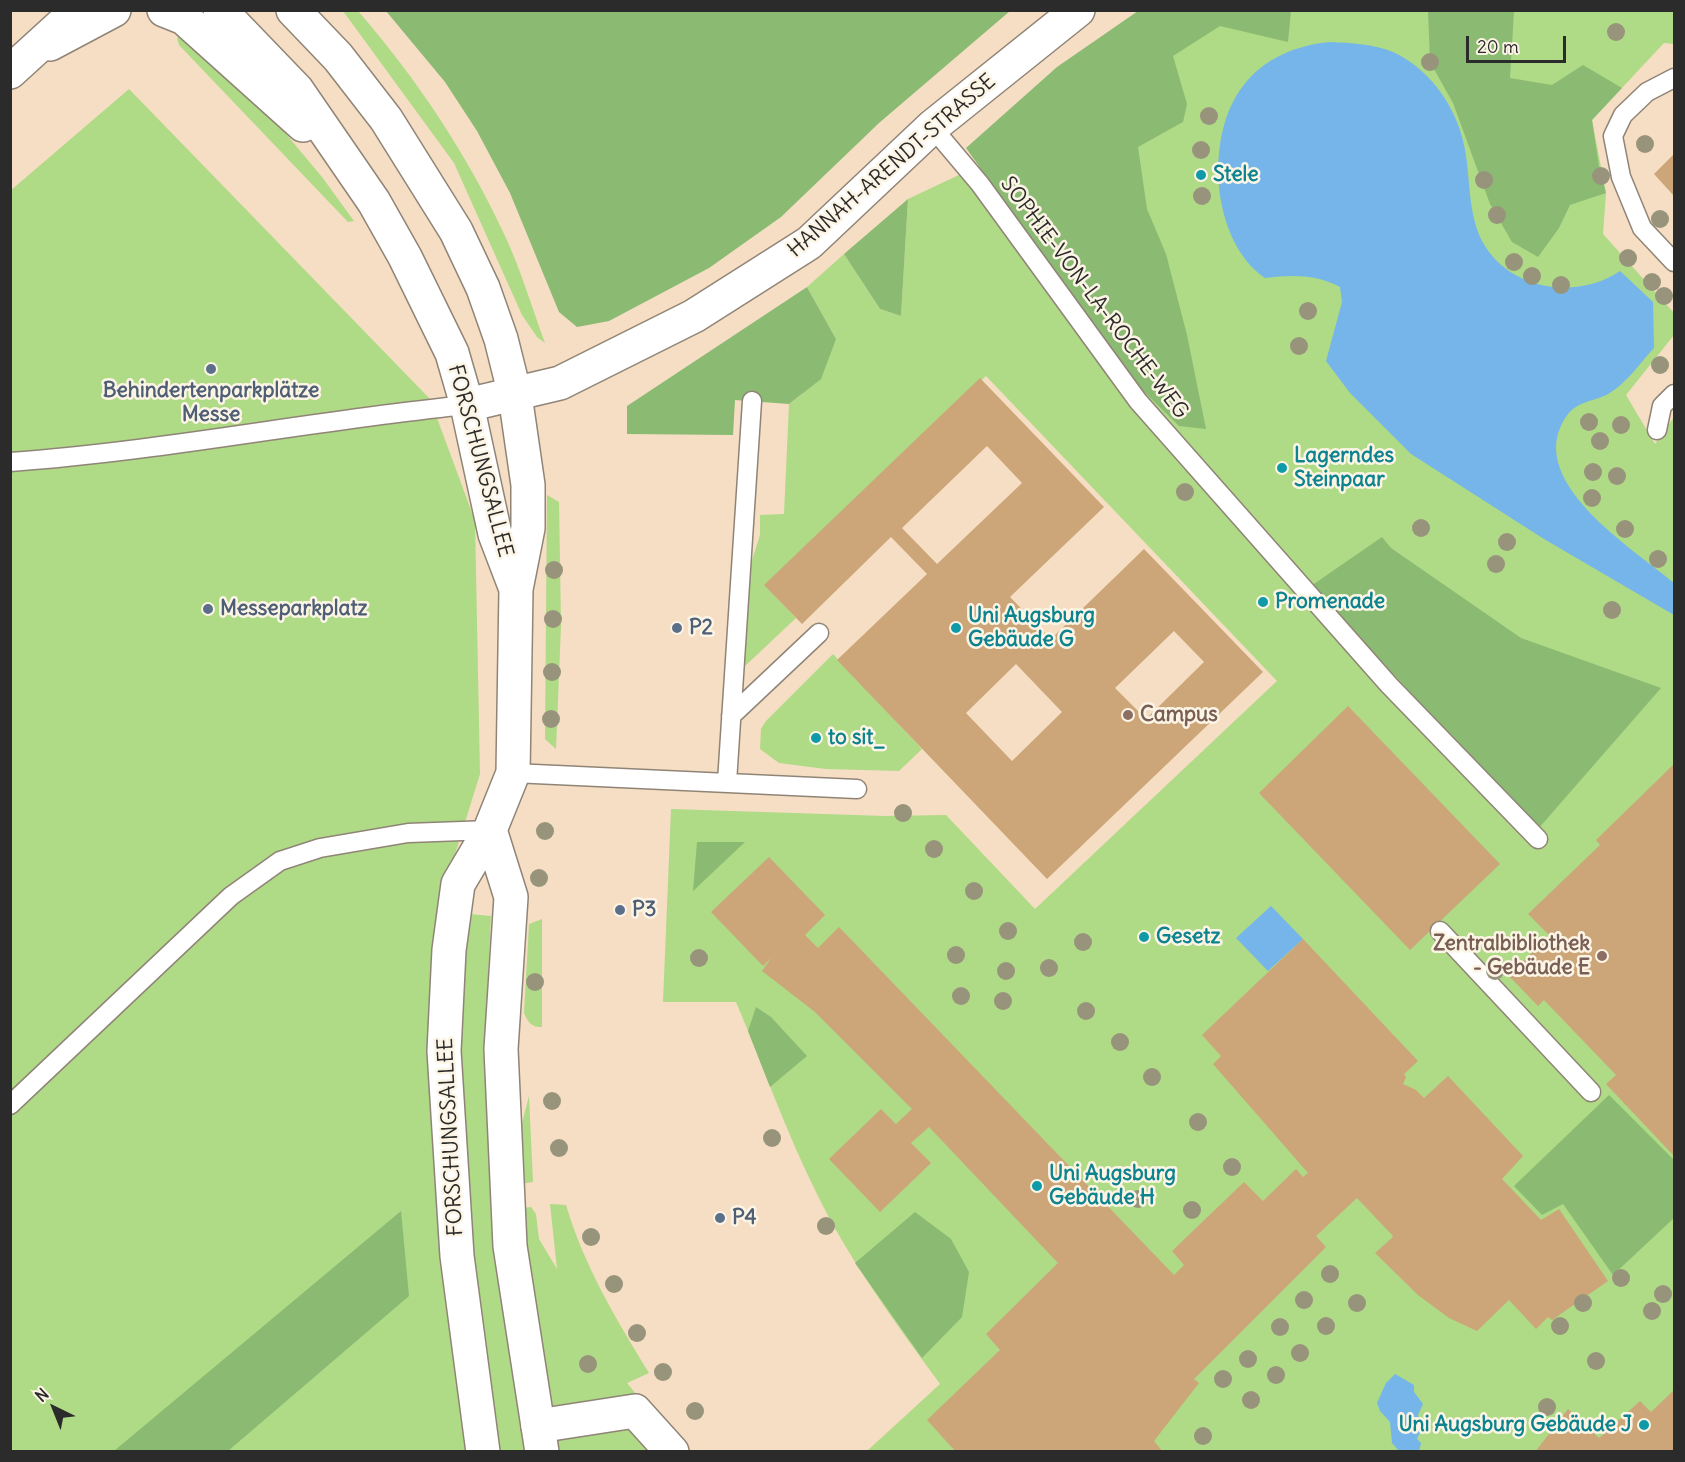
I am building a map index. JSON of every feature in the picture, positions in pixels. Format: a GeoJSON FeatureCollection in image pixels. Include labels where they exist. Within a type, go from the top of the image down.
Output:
{"type":"FeatureCollection","features":[{"type":"Feature","properties":{"kind":"street"},"geometry":{"type":"LineString","coordinates":[[18,65],[78,10]]}},
{"type":"Feature","properties":{"kind":"street"},"geometry":{"type":"LineString","coordinates":[[18,65],[114,10]]}},
{"type":"Feature","properties":{"kind":"street"},"geometry":{"type":"LineString","coordinates":[[164,10],[184,18],[357,177]]}},
{"type":"Feature","properties":{"kind":"street","name":"FORSCHUNGSALLEE"},"geometry":{"type":"LineString","coordinates":[[220,10],[297,90],[357,177],[405,257],[452,353],[468,405],[495,534],[516,589]]}},
{"type":"Feature","properties":{"kind":"street","name":"FORSCHUNGSALLEE"},"geometry":{"type":"LineString","coordinates":[[293,10],[338,57],[386,118],[456,231],[483,288],[501,339],[515,395],[528,485],[528,528],[516,589],[513,773],[490,830],[458,884],[449,950],[444,1051],[457,1256],[483,1452]]}},
{"type":"Feature","properties":{"kind":"street","name":"HANNAH-ARENDT-STRASSE"},"geometry":{"type":"LineString","coordinates":[[468,405],[560,383],[694,316],[809,243],[932,127],[1078,10]]}},
{"type":"Feature","properties":{"kind":"street"},"geometry":{"type":"LineString","coordinates":[[490,830],[511,897],[501,1049],[510,1246],[540,1439],[636,1411],[672,1452]]}},
{"type":"Feature","properties":{"kind":"lane"},"geometry":{"type":"LineString","coordinates":[[1674,78],[1647,92],[1623,115],[1613,136],[1621,177],[1641,228],[1674,262]]}},
{"type":"Feature","properties":{"kind":"lane","name":"SOPHIE-VON-LA-ROCHE-WEG"},"geometry":{"type":"LineString","coordinates":[[932,127],[980,184],[1138,401],[1389,685],[1538,839]]}},
{"type":"Feature","properties":{"kind":"lane"},"geometry":{"type":"LineString","coordinates":[[1657,430],[1662,406],[1674,394]]}},
{"type":"Feature","properties":{"kind":"lane"},"geometry":{"type":"LineString","coordinates":[[727,782],[752,401]]}},
{"type":"Feature","properties":{"kind":"lane"},"geometry":{"type":"LineString","coordinates":[[10,462],[168,446],[468,405]]}},
{"type":"Feature","properties":{"kind":"lane"},"geometry":{"type":"LineString","coordinates":[[731,716],[819,633]]}},
{"type":"Feature","properties":{"kind":"lane"},"geometry":{"type":"LineString","coordinates":[[513,773],[857,789]]}},
{"type":"Feature","properties":{"kind":"lane"},"geometry":{"type":"LineString","coordinates":[[10,1105],[231,896],[280,861],[320,848],[408,833],[490,830]]}},
{"type":"Feature","properties":{"kind":"lane"},"geometry":{"type":"LineString","coordinates":[[1440,931],[1591,1092]]}},
{"type":"Feature","properties":{"kind":"green space"},"geometry":{"type":"Polygon","coordinates":[[[343,11],[358,11],[380,37],[420,90],[457,147],[511,249],[545,343],[537,337],[522,315],[454,163],[343,11]]]}},
{"type":"Feature","properties":{"kind":"green space"},"geometry":{"type":"Polygon","coordinates":[[[386,11],[1010,11],[879,123],[781,217],[709,268],[609,321],[577,327],[559,312],[510,193],[477,131],[445,82],[386,11]]]}},
{"type":"Feature","properties":{"kind":"green space"},"geometry":{"type":"Polygon","coordinates":[[[1138,11],[1291,11],[1288,42],[1220,26],[1173,56],[1187,104],[1183,122],[1138,147],[1147,209],[1166,254],[1187,335],[1206,429],[1179,426],[1129,377],[966,148],[1057,67],[1138,11]]]}},
{"type":"Feature","properties":{"kind":"green space","name":"Campus"},"geometry":{"type":"Polygon","coordinates":[[[1164,11],[1674,11],[1674,44],[1664,43],[1592,120],[1606,193],[1603,234],[1674,313],[1674,335],[1626,395],[1655,444],[1674,417],[1674,1451],[867,1451],[940,1384],[873,1290],[829,1217],[794,1145],[736,1002],[663,1002],[671,809],[885,816],[946,815],[1035,909],[1277,681],[986,376],[765,585],[796,618],[744,667],[749,570],[760,535],[760,515],[784,514],[789,404],[802,394],[836,339],[807,287],[844,254],[880,309],[901,316],[908,199],[978,166],[1164,11]]]}},
{"type":"Feature","properties":{"kind":"green space"},"geometry":{"type":"Polygon","coordinates":[[[1428,11],[1514,11],[1510,78],[1552,85],[1583,65],[1622,88],[1592,120],[1606,193],[1570,205],[1559,228],[1538,257],[1512,242],[1490,204],[1453,103],[1430,62],[1428,11]]]}},
{"type":"Feature","properties":{"kind":"green space"},"geometry":{"type":"Polygon","coordinates":[[[182,33],[261,104],[322,177],[354,221],[348,222],[179,45],[177,38],[182,33]]]}},
{"type":"Feature","properties":{"kind":"green space"},"geometry":{"type":"Polygon","coordinates":[[[129,89],[430,399],[475,521],[480,774],[442,896],[470,914],[491,916],[485,1038],[522,1208],[531,1207],[536,1214],[539,1239],[557,1269],[550,1204],[566,1205],[591,1271],[649,1373],[627,1383],[683,1451],[11,1451],[10,191],[129,89]]]}},
{"type":"Feature","properties":{"kind":"green space"},"geometry":{"type":"Polygon","coordinates":[[[908,199],[901,316],[880,309],[844,254],[908,199]]]}},
{"type":"Feature","properties":{"kind":"green space"},"geometry":{"type":"Polygon","coordinates":[[[807,287],[836,339],[821,379],[789,404],[735,400],[733,435],[627,434],[627,406],[807,287]]]}},
{"type":"Feature","properties":{"kind":"green space"},"geometry":{"type":"Polygon","coordinates":[[[547,495],[559,502],[561,625],[556,749],[545,739],[547,495]]]}},
{"type":"Feature","properties":{"kind":"green space"},"geometry":{"type":"Polygon","coordinates":[[[1382,537],[1391,548],[1521,638],[1661,688],[1538,829],[1311,586],[1382,537]]]}},
{"type":"Feature","properties":{"kind":"green space"},"geometry":{"type":"Polygon","coordinates":[[[833,654],[922,749],[899,771],[826,769],[779,763],[760,749],[761,729],[766,721],[833,654]]]}},
{"type":"Feature","properties":{"kind":"green space"},"geometry":{"type":"Polygon","coordinates":[[[697,842],[745,842],[693,891],[697,842]]]}},
{"type":"Feature","properties":{"kind":"green space"},"geometry":{"type":"Polygon","coordinates":[[[542,919],[542,1027],[539,1027],[531,1024],[524,1013],[529,924],[542,919]]]}},
{"type":"Feature","properties":{"kind":"green space"},"geometry":{"type":"Polygon","coordinates":[[[756,1007],[771,1017],[807,1056],[770,1087],[748,1031],[756,1007]]]}},
{"type":"Feature","properties":{"kind":"green space"},"geometry":{"type":"Polygon","coordinates":[[[1609,1095],[1674,1160],[1674,1218],[1613,1275],[1563,1204],[1542,1215],[1514,1186],[1609,1095]]]}},
{"type":"Feature","properties":{"kind":"green space"},"geometry":{"type":"Polygon","coordinates":[[[529,1096],[533,1182],[519,1184],[519,1135],[529,1096]]]}},
{"type":"Feature","properties":{"kind":"green space"},"geometry":{"type":"Polygon","coordinates":[[[401,1211],[409,1296],[228,1451],[114,1451],[401,1211]]]}},
{"type":"Feature","properties":{"kind":"green space"},"geometry":{"type":"Polygon","coordinates":[[[915,1212],[951,1239],[969,1272],[962,1317],[922,1358],[855,1263],[915,1212]]]}},
{"type":"Feature","properties":{"kind":"water"},"geometry":{"type":"Polygon","coordinates":[[[1330,42],[1354,43],[1393,52],[1421,70],[1443,95],[1463,140],[1472,210],[1478,231],[1494,258],[1508,271],[1544,286],[1564,288],[1584,286],[1620,271],[1653,302],[1654,348],[1615,390],[1577,406],[1568,414],[1557,439],[1558,463],[1569,487],[1588,510],[1610,532],[1674,583],[1674,615],[1544,539],[1411,454],[1350,393],[1326,361],[1342,302],[1340,287],[1303,276],[1265,278],[1247,261],[1233,239],[1224,214],[1219,187],[1222,132],[1231,107],[1251,76],[1271,61],[1305,46],[1330,42]]]}},
{"type":"Feature","properties":{"kind":"water"},"geometry":{"type":"Polygon","coordinates":[[[1271,906],[1303,939],[1268,971],[1236,938],[1271,906]]]}},
{"type":"Feature","properties":{"kind":"water"},"geometry":{"type":"Polygon","coordinates":[[[1395,1374],[1414,1385],[1414,1392],[1423,1404],[1418,1415],[1422,1428],[1417,1439],[1421,1443],[1419,1451],[1399,1451],[1392,1443],[1390,1422],[1380,1411],[1377,1403],[1386,1383],[1395,1374]]]}},
{"type":"Feature","properties":{"kind":"building"},"geometry":{"type":"Polygon","coordinates":[[[1674,154],[1674,196],[1654,174],[1674,154]]]}},
{"type":"Feature","properties":{"kind":"building","name":"Uni Augsburg Gebäude G"},"geometry":{"type":"Polygon","coordinates":[[[980,378],[1104,507],[1010,597],[1051,639],[1144,549],[1263,672],[1047,879],[837,660],[927,574],[891,537],[802,624],[764,585],[980,378]],[[987,446],[902,528],[937,564],[1022,483],[987,446]],[[1174,631],[1115,688],[1146,719],[1204,662],[1174,631]],[[1016,664],[966,713],[1012,761],[1062,712],[1016,664]]]}},
{"type":"Feature","properties":{"kind":"building"},"geometry":{"type":"Polygon","coordinates":[[[1348,706],[1500,864],[1410,950],[1259,793],[1348,706]]]}},
{"type":"Feature","properties":{"kind":"building","name":"Zentralbibliothek - Gebäude E"},"geometry":{"type":"Polygon","coordinates":[[[1674,764],[1674,1156],[1606,1084],[1616,1075],[1544,1000],[1538,1006],[1508,975],[1550,936],[1528,914],[1600,845],[1596,840],[1674,764]]]}},
{"type":"Feature","properties":{"kind":"building"},"geometry":{"type":"Polygon","coordinates":[[[769,857],[825,915],[805,935],[818,948],[839,927],[1174,1275],[1184,1265],[1172,1251],[1244,1182],[1263,1201],[1296,1169],[1303,1177],[1308,1173],[1213,1064],[1221,1056],[1202,1035],[1303,939],[1418,1061],[1404,1074],[1406,1077],[1403,1084],[1416,1090],[1424,1098],[1448,1076],[1523,1156],[1502,1179],[1541,1220],[1559,1209],[1608,1281],[1552,1320],[1548,1317],[1536,1329],[1509,1300],[1477,1331],[1449,1318],[1418,1295],[1375,1253],[1393,1237],[1357,1198],[1316,1236],[1326,1247],[1194,1379],[1199,1383],[1154,1441],[1163,1452],[956,1452],[927,1420],[1000,1350],[986,1334],[1058,1263],[929,1127],[911,1143],[931,1163],[880,1212],[829,1159],[881,1109],[896,1124],[912,1109],[815,1012],[762,971],[771,958],[763,966],[711,912],[769,857]]]}},
{"type":"Feature","properties":{"kind":"building","name":"Uni Augsburg Gebäude J"},"geometry":{"type":"Polygon","coordinates":[[[1674,1390],[1674,1452],[1535,1452],[1568,1409],[1599,1438],[1640,1401],[1651,1412],[1674,1390]]]}},
{"type":"Feature","properties":{"kind":"place","name":"Stele"},"geometry":{"type":"Point","coordinates":[1201,175]}},
{"type":"Feature","properties":{"kind":"place","name":"Behindertenparkplätze Messe"},"geometry":{"type":"Point","coordinates":[211,369]}},
{"type":"Feature","properties":{"kind":"place","name":"Lagerndes Steinpaar"},"geometry":{"type":"Point","coordinates":[1282,468]}},
{"type":"Feature","properties":{"kind":"place","name":"Promenade"},"geometry":{"type":"Point","coordinates":[1263,602]}},
{"type":"Feature","properties":{"kind":"place","name":"Messeparkplatz"},"geometry":{"type":"Point","coordinates":[208,609]}},
{"type":"Feature","properties":{"kind":"place","name":"P2"},"geometry":{"type":"Point","coordinates":[677,628]}},
{"type":"Feature","properties":{"kind":"place","name":"Uni Augsburg Gebäude G"},"geometry":{"type":"Point","coordinates":[956,628]}},
{"type":"Feature","properties":{"kind":"place","name":"Campus"},"geometry":{"type":"Point","coordinates":[1128,715]}},
{"type":"Feature","properties":{"kind":"place","name":"to sit_"},"geometry":{"type":"Point","coordinates":[816,738]}},
{"type":"Feature","properties":{"kind":"place","name":"P3"},"geometry":{"type":"Point","coordinates":[620,910]}},
{"type":"Feature","properties":{"kind":"place","name":"Gesetz"},"geometry":{"type":"Point","coordinates":[1144,937]}},
{"type":"Feature","properties":{"kind":"place","name":"Zentralbibliothek - Gebäude E"},"geometry":{"type":"Point","coordinates":[1602,956]}},
{"type":"Feature","properties":{"kind":"place","name":"Uni Augsburg Gebäude H"},"geometry":{"type":"Point","coordinates":[1037,1186]}},
{"type":"Feature","properties":{"kind":"place","name":"P4"},"geometry":{"type":"Point","coordinates":[720,1218]}},
{"type":"Feature","properties":{"kind":"place","name":"Uni Augsburg Gebäude J"},"geometry":{"type":"Point","coordinates":[1644,1425]}}]}
